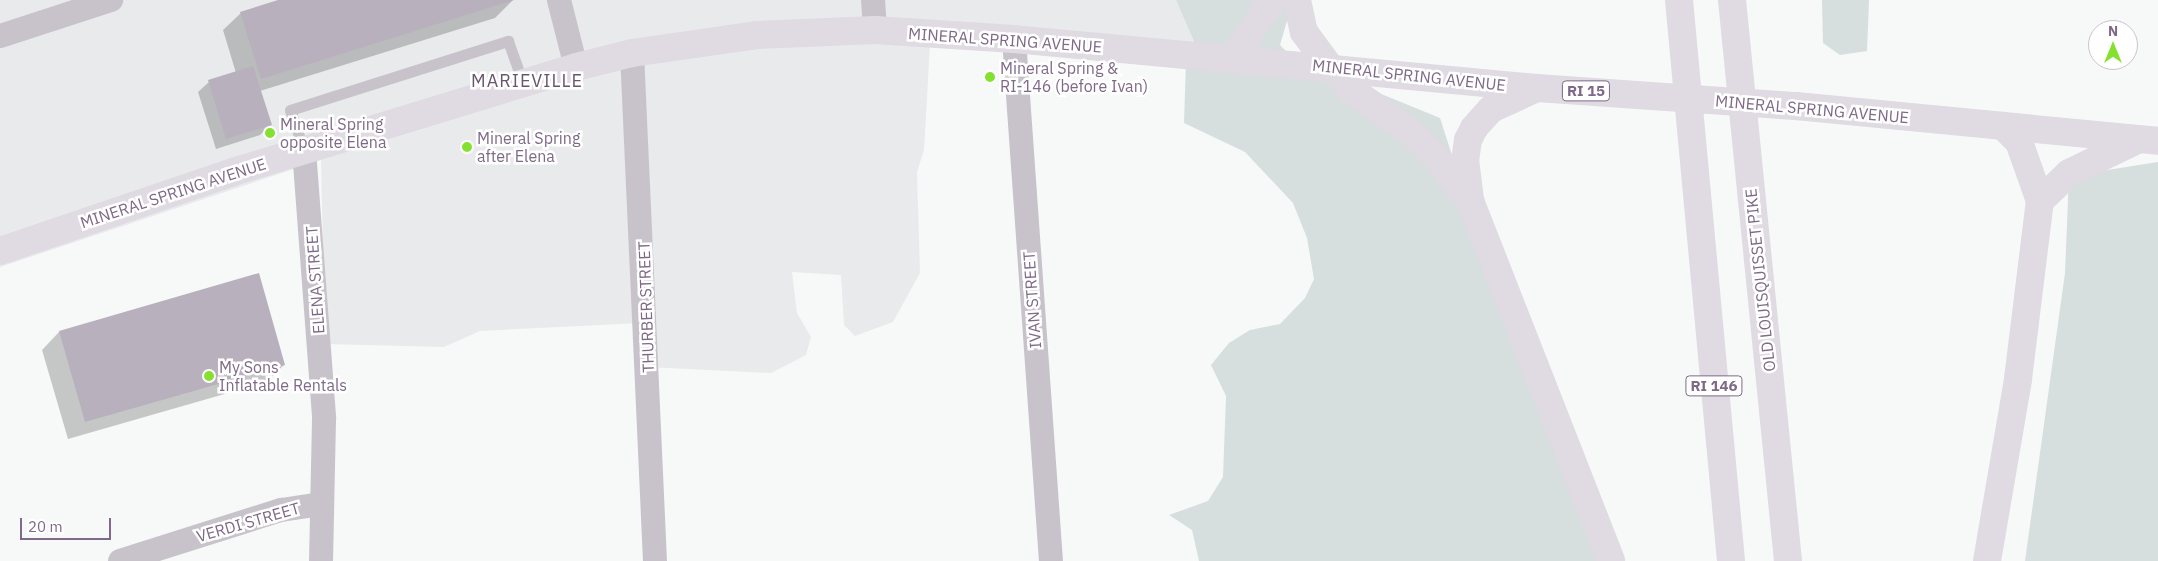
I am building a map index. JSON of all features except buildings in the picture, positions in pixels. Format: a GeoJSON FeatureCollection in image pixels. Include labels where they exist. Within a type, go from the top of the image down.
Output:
{"type":"FeatureCollection","features":[{"type":"Feature","properties":{"kind":"main road"},"geometry":{"type":"LineString","coordinates":[[1233,58],[1272,0]]}},
{"type":"Feature","properties":{"kind":"main road"},"geometry":{"type":"LineString","coordinates":[[1297,0],[1304,32],[1329,66],[1350,89],[1408,130],[1435,156],[1470,203]]}},
{"type":"Feature","properties":{"kind":"main road","name":"RI 146"},"geometry":{"type":"LineString","coordinates":[[1679,0],[1731,561]]}},
{"type":"Feature","properties":{"kind":"main road","name":"OLD LOUISQUISSET PIKE"},"geometry":{"type":"LineString","coordinates":[[1732,0],[1788,561]]}},
{"type":"Feature","properties":{"kind":"main road","name":"MINERAL SPRING AVENUE"},"geometry":{"type":"LineString","coordinates":[[0,251],[304,150],[576,67],[632,53],[756,35],[875,30],[1014,39],[1329,66],[1537,88],[1796,106],[2148,140]]}},
{"type":"Feature","properties":{"kind":"main road"},"geometry":{"type":"LineString","coordinates":[[1537,88],[1491,109],[1474,128],[1465,161],[1470,203],[1611,561]]}},
{"type":"Feature","properties":{"kind":"main road"},"geometry":{"type":"LineString","coordinates":[[1987,561],[2018,379],[2040,201],[2019,142],[2003,126]]}},
{"type":"Feature","properties":{"kind":"main road"},"geometry":{"type":"LineString","coordinates":[[2040,201],[2069,173],[2148,140]]}},
{"type":"Feature","properties":{"kind":"street"},"geometry":{"type":"LineString","coordinates":[[0,36],[111,0]]}},
{"type":"Feature","properties":{"kind":"street"},"geometry":{"type":"LineString","coordinates":[[559,0],[576,67]]}},
{"type":"Feature","properties":{"kind":"street"},"geometry":{"type":"LineString","coordinates":[[873,0],[875,30]]}},
{"type":"Feature","properties":{"kind":"street","name":"IVAN STREET"},"geometry":{"type":"LineString","coordinates":[[1014,39],[1051,561]]}},
{"type":"Feature","properties":{"kind":"street","name":"THURBER STREET"},"geometry":{"type":"LineString","coordinates":[[632,53],[655,561]]}},
{"type":"Feature","properties":{"kind":"street","name":"ELENA STREET"},"geometry":{"type":"LineString","coordinates":[[304,150],[324,419],[320,504],[320,561]]}},
{"type":"Feature","properties":{"kind":"street","name":"VERDI STREET"},"geometry":{"type":"LineString","coordinates":[[120,561],[281,510],[320,504]]}},
{"type":"Feature","properties":{"kind":"lane"},"geometry":{"type":"LineString","coordinates":[[304,150],[290,110],[508,42],[523,83]]}},
{"type":"Feature","properties":{"kind":"shaded area"},"geometry":{"type":"Polygon","coordinates":[[[0,0],[1176,0],[1195,44],[930,45],[924,150],[917,172],[920,273],[893,322],[855,336],[844,325],[841,275],[792,272],[797,313],[811,337],[806,355],[771,373],[647,367],[640,323],[480,331],[444,347],[325,344],[321,160],[0,267],[0,0]]]}},
{"type":"Feature","properties":{"kind":"shaded area"},"geometry":{"type":"Polygon","coordinates":[[[1176,0],[1293,0],[1280,45],[1293,58],[1440,118],[1460,180],[1612,561],[1199,561],[1192,530],[1169,515],[1208,501],[1223,477],[1226,396],[1211,365],[1229,343],[1250,330],[1280,324],[1305,298],[1314,279],[1307,238],[1293,203],[1245,152],[1184,123],[1186,60],[1195,44],[1176,0]]]}},
{"type":"Feature","properties":{"kind":"shaded area"},"geometry":{"type":"Polygon","coordinates":[[[1822,0],[1869,0],[1867,51],[1840,55],[1823,43],[1822,0]]]}},
{"type":"Feature","properties":{"kind":"shaded area"},"geometry":{"type":"Polygon","coordinates":[[[2158,162],[2158,561],[2025,561],[2065,273],[2069,176],[2158,162]]]}},
{"type":"Feature","properties":{"kind":"place","name":"Mineral Spring & RI-146 (before Ivan)"},"geometry":{"type":"Point","coordinates":[990,77]}},
{"type":"Feature","properties":{"kind":"place","name":"Mineral Spring opposite Elena"},"geometry":{"type":"Point","coordinates":[270,133]}},
{"type":"Feature","properties":{"kind":"place","name":"Mineral Spring after Elena"},"geometry":{"type":"Point","coordinates":[467,147]}},
{"type":"Feature","properties":{"kind":"place","name":"My Sons Inflatable Rentals"},"geometry":{"type":"Point","coordinates":[209,376]}},
{"type":"Feature","properties":{"kind":"district","name":"MARIEVILLE"},"geometry":{"type":"Point","coordinates":[527,81]}}]}
